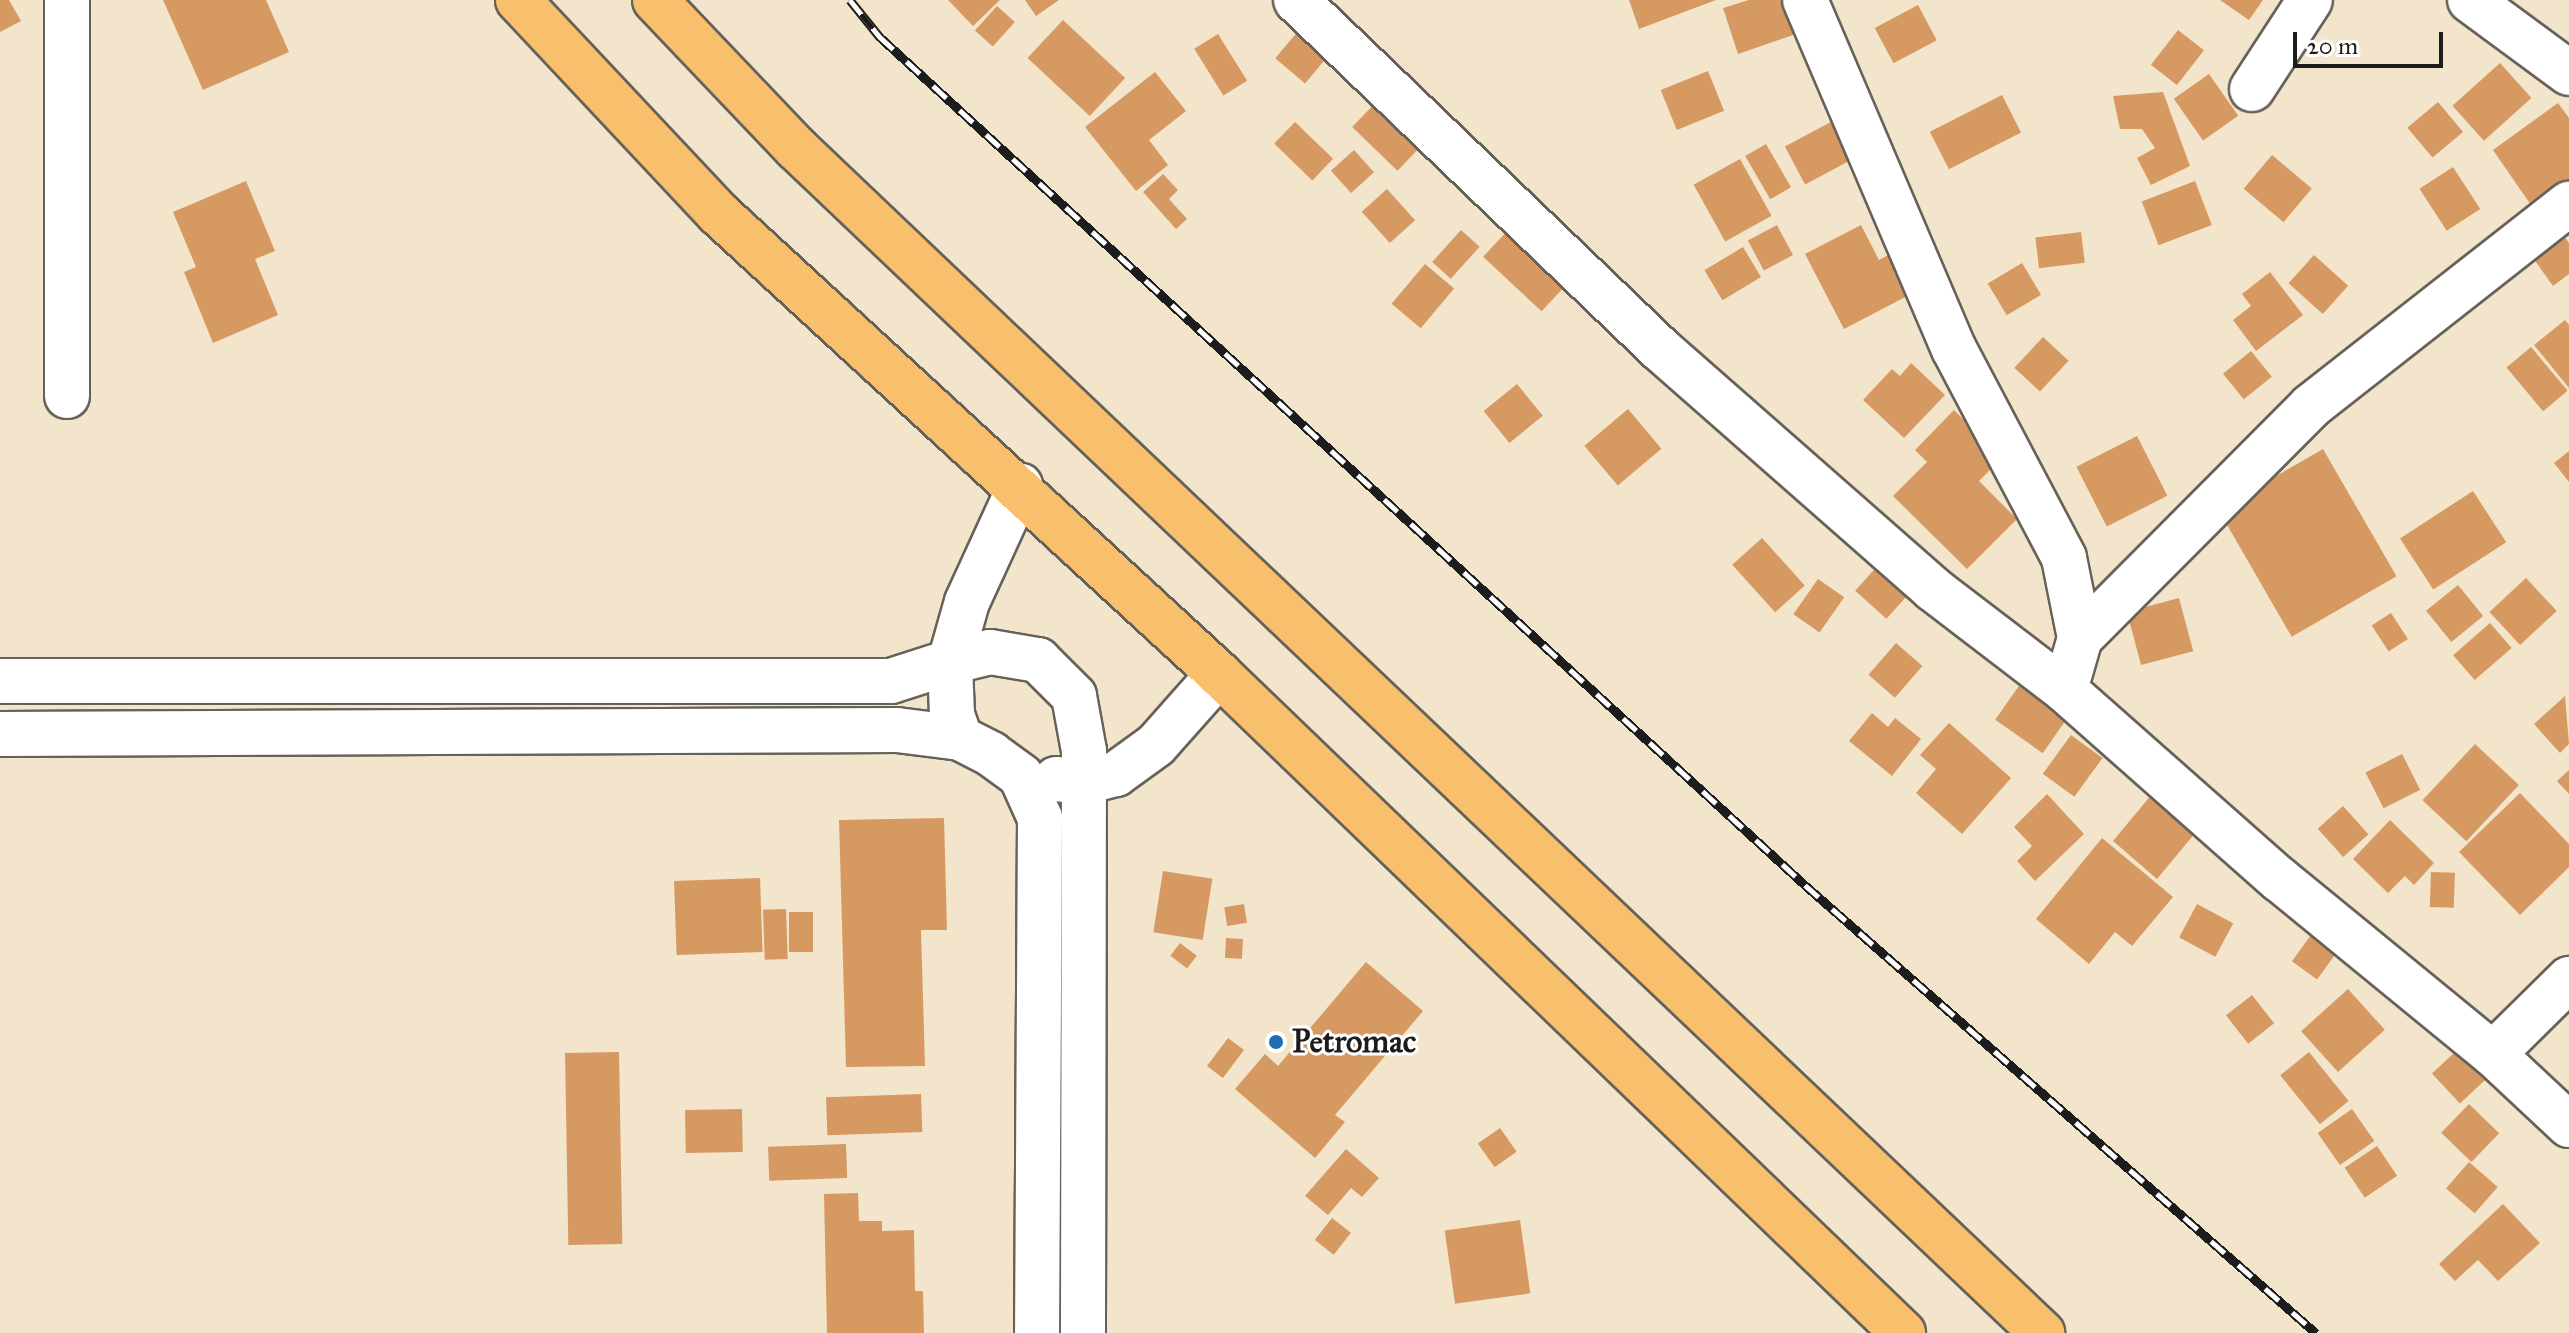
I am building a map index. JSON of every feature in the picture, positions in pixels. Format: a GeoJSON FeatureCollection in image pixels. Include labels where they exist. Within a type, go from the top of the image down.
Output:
{"type":"FeatureCollection","features":[{"type":"Feature","properties":{"kind":"highway"},"geometry":{"type":"LineString","coordinates":[[518,0],[719,214],[1020,486],[1219,674],[1903,1333]]}},
{"type":"Feature","properties":{"kind":"highway"},"geometry":{"type":"LineString","coordinates":[[655,0],[796,148],[2042,1333]]}},
{"type":"Feature","properties":{"kind":"street"},"geometry":{"type":"LineString","coordinates":[[67,0],[67,396]]}},
{"type":"Feature","properties":{"kind":"street"},"geometry":{"type":"LineString","coordinates":[[1296,0],[1659,348],[1933,589],[2065,690],[2279,879],[2493,1054],[2569,1125]]}},
{"type":"Feature","properties":{"kind":"street"},"geometry":{"type":"LineString","coordinates":[[1805,0],[1954,349],[2064,558],[2080,638],[2065,690]]}},
{"type":"Feature","properties":{"kind":"street"},"geometry":{"type":"LineString","coordinates":[[2252,89],[2310,0]]}},
{"type":"Feature","properties":{"kind":"street"},"geometry":{"type":"LineString","coordinates":[[2470,0],[2569,73]]}},
{"type":"Feature","properties":{"kind":"street"},"geometry":{"type":"LineString","coordinates":[[2080,638],[2311,406],[2569,204]]}},
{"type":"Feature","properties":{"kind":"street"},"geometry":{"type":"LineString","coordinates":[[960,738],[952,715],[950,662],[967,602],[1020,486]]}},
{"type":"Feature","properties":{"kind":"street"},"geometry":{"type":"LineString","coordinates":[[0,681],[891,681],[990,652],[1038,660],[1074,696],[1084,782],[1083,1333]]}},
{"type":"Feature","properties":{"kind":"street"},"geometry":{"type":"LineString","coordinates":[[0,734],[897,730],[960,738],[1021,776],[1084,782],[1116,774],[1156,745],[1219,674]]}},
{"type":"Feature","properties":{"kind":"street"},"geometry":{"type":"LineString","coordinates":[[1021,776],[1040,818],[1037,1333]]}},
{"type":"Feature","properties":{"kind":"street"},"geometry":{"type":"LineString","coordinates":[[2493,1054],[2569,979]]}},
{"type":"Feature","properties":{"kind":"building"},"geometry":{"type":"Polygon","coordinates":[[[0,0],[9,0],[21,21],[0,32],[0,0]]]}},
{"type":"Feature","properties":{"kind":"building"},"geometry":{"type":"Polygon","coordinates":[[[163,0],[266,0],[289,52],[203,90],[163,0]]]}},
{"type":"Feature","properties":{"kind":"building"},"geometry":{"type":"Polygon","coordinates":[[[948,0],[1000,0],[973,26],[948,0]]]}},
{"type":"Feature","properties":{"kind":"building"},"geometry":{"type":"Polygon","coordinates":[[[1025,0],[1059,0],[1036,16],[1025,0]]]}},
{"type":"Feature","properties":{"kind":"building"},"geometry":{"type":"Polygon","coordinates":[[[1629,0],[1716,0],[1639,29],[1629,0]]]}},
{"type":"Feature","properties":{"kind":"building"},"geometry":{"type":"Polygon","coordinates":[[[1749,0],[1786,0],[1796,34],[1738,54],[1723,8],[1749,0]]]}},
{"type":"Feature","properties":{"kind":"building"},"geometry":{"type":"Polygon","coordinates":[[[2220,0],[2263,0],[2249,20],[2220,0]]]}},
{"type":"Feature","properties":{"kind":"building"},"geometry":{"type":"Polygon","coordinates":[[[1918,5],[1937,40],[1894,63],[1875,28],[1918,5]]]}},
{"type":"Feature","properties":{"kind":"building"},"geometry":{"type":"Polygon","coordinates":[[[997,6],[1015,22],[993,47],[975,31],[997,6]]]}},
{"type":"Feature","properties":{"kind":"building"},"geometry":{"type":"Polygon","coordinates":[[[1063,20],[1125,78],[1090,116],[1028,58],[1063,20]]]}},
{"type":"Feature","properties":{"kind":"building"},"geometry":{"type":"Polygon","coordinates":[[[1299,30],[1329,55],[1305,83],[1275,58],[1299,30]]]}},
{"type":"Feature","properties":{"kind":"building"},"geometry":{"type":"Polygon","coordinates":[[[2178,30],[2204,50],[2177,85],[2151,65],[2178,30]]]}},
{"type":"Feature","properties":{"kind":"building"},"geometry":{"type":"Polygon","coordinates":[[[1218,34],[1247,81],[1223,95],[1194,49],[1218,34]]]}},
{"type":"Feature","properties":{"kind":"building"},"geometry":{"type":"Polygon","coordinates":[[[2500,63],[2531,98],[2484,141],[2452,106],[2500,63]]]}},
{"type":"Feature","properties":{"kind":"building"},"geometry":{"type":"Polygon","coordinates":[[[1708,71],[1724,111],[1677,130],[1661,90],[1708,71]]]}},
{"type":"Feature","properties":{"kind":"building"},"geometry":{"type":"Polygon","coordinates":[[[1155,72],[1186,111],[1149,140],[1168,165],[1136,191],[1085,127],[1155,72]]]}},
{"type":"Feature","properties":{"kind":"building"},"geometry":{"type":"Polygon","coordinates":[[[2209,74],[2238,116],[2203,140],[2174,99],[2209,74]]]}},
{"type":"Feature","properties":{"kind":"building"},"geometry":{"type":"Polygon","coordinates":[[[2163,92],[2190,166],[2151,185],[2137,158],[2155,148],[2142,129],[2120,129],[2113,96],[2163,92]]]}},
{"type":"Feature","properties":{"kind":"building"},"geometry":{"type":"Polygon","coordinates":[[[2002,95],[2021,132],[1949,169],[1930,132],[2002,95]]]}},
{"type":"Feature","properties":{"kind":"building"},"geometry":{"type":"Polygon","coordinates":[[[1382,96],[1427,140],[1397,171],[1352,127],[1382,96]]]}},
{"type":"Feature","properties":{"kind":"building"},"geometry":{"type":"Polygon","coordinates":[[[2438,102],[2463,132],[2432,158],[2407,128],[2438,102]]]}},
{"type":"Feature","properties":{"kind":"building"},"geometry":{"type":"Polygon","coordinates":[[[2558,103],[2569,118],[2569,182],[2533,208],[2493,150],[2558,103]]]}},
{"type":"Feature","properties":{"kind":"building"},"geometry":{"type":"Polygon","coordinates":[[[1844,115],[1864,153],[1805,184],[1785,146],[1844,115]]]}},
{"type":"Feature","properties":{"kind":"building"},"geometry":{"type":"Polygon","coordinates":[[[1295,122],[1333,159],[1312,180],[1274,144],[1295,122]]]}},
{"type":"Feature","properties":{"kind":"building"},"geometry":{"type":"Polygon","coordinates":[[[1766,144],[1791,187],[1770,199],[1745,156],[1766,144]]]}},
{"type":"Feature","properties":{"kind":"building"},"geometry":{"type":"Polygon","coordinates":[[[1354,150],[1374,172],[1351,193],[1331,171],[1354,150]]]}},
{"type":"Feature","properties":{"kind":"building"},"geometry":{"type":"Polygon","coordinates":[[[2272,155],[2312,188],[2284,222],[2244,189],[2272,155]]]}},
{"type":"Feature","properties":{"kind":"building"},"geometry":{"type":"Polygon","coordinates":[[[1740,159],[1772,216],[1725,242],[1694,185],[1740,159]]]}},
{"type":"Feature","properties":{"kind":"building"},"geometry":{"type":"Polygon","coordinates":[[[2453,167],[2480,209],[2447,231],[2419,189],[2453,167]]]}},
{"type":"Feature","properties":{"kind":"building"},"geometry":{"type":"Polygon","coordinates":[[[1163,174],[1178,190],[1169,199],[1187,219],[1176,229],[1143,192],[1163,174]]]}},
{"type":"Feature","properties":{"kind":"building"},"geometry":{"type":"Polygon","coordinates":[[[246,181],[275,251],[255,259],[278,315],[213,343],[184,272],[196,267],[173,212],[246,181]]]}},
{"type":"Feature","properties":{"kind":"building"},"geometry":{"type":"Polygon","coordinates":[[[2195,181],[2212,225],[2159,245],[2142,201],[2195,181]]]}},
{"type":"Feature","properties":{"kind":"building"},"geometry":{"type":"Polygon","coordinates":[[[1387,189],[1415,220],[1390,243],[1362,212],[1387,189]]]}},
{"type":"Feature","properties":{"kind":"building"},"geometry":{"type":"Polygon","coordinates":[[[1777,225],[1793,255],[1764,271],[1748,240],[1777,225]]]}},
{"type":"Feature","properties":{"kind":"building"},"geometry":{"type":"Polygon","coordinates":[[[1861,225],[1879,260],[1892,253],[1913,293],[1844,329],[1805,254],[1861,225]]]}},
{"type":"Feature","properties":{"kind":"building"},"geometry":{"type":"Polygon","coordinates":[[[2556,225],[2569,243],[2569,274],[2553,286],[2526,248],[2556,225]]]}},
{"type":"Feature","properties":{"kind":"building"},"geometry":{"type":"Polygon","coordinates":[[[1509,229],[1568,284],[1542,311],[1483,257],[1509,229]]]}},
{"type":"Feature","properties":{"kind":"building"},"geometry":{"type":"Polygon","coordinates":[[[1461,230],[1480,247],[1451,279],[1432,262],[1461,230]]]}},
{"type":"Feature","properties":{"kind":"building"},"geometry":{"type":"Polygon","coordinates":[[[2081,232],[2085,263],[2039,268],[2035,238],[2081,232]]]}},
{"type":"Feature","properties":{"kind":"building"},"geometry":{"type":"Polygon","coordinates":[[[1743,247],[1761,277],[1722,300],[1704,270],[1743,247]]]}},
{"type":"Feature","properties":{"kind":"building"},"geometry":{"type":"Polygon","coordinates":[[[2314,255],[2348,286],[2323,314],[2289,283],[2314,255]]]}},
{"type":"Feature","properties":{"kind":"building"},"geometry":{"type":"Polygon","coordinates":[[[2022,263],[2041,295],[2007,315],[1988,284],[2022,263]]]}},
{"type":"Feature","properties":{"kind":"building"},"geometry":{"type":"Polygon","coordinates":[[[1425,264],[1454,288],[1421,328],[1392,304],[1425,264]]]}},
{"type":"Feature","properties":{"kind":"building"},"geometry":{"type":"Polygon","coordinates":[[[2270,272],[2303,315],[2256,351],[2233,320],[2251,306],[2242,294],[2270,272]]]}},
{"type":"Feature","properties":{"kind":"building"},"geometry":{"type":"Polygon","coordinates":[[[2565,320],[2569,325],[2569,388],[2534,345],[2565,320]]]}},
{"type":"Feature","properties":{"kind":"building"},"geometry":{"type":"Polygon","coordinates":[[[2043,337],[2069,361],[2040,392],[2014,368],[2043,337]]]}},
{"type":"Feature","properties":{"kind":"building"},"geometry":{"type":"Polygon","coordinates":[[[2531,347],[2568,391],[2543,411],[2506,368],[2531,347]]]}},
{"type":"Feature","properties":{"kind":"building"},"geometry":{"type":"Polygon","coordinates":[[[2251,351],[2272,377],[2244,399],[2223,374],[2251,351]]]}},
{"type":"Feature","properties":{"kind":"building"},"geometry":{"type":"Polygon","coordinates":[[[1911,363],[1945,395],[1904,438],[1863,400],[1892,369],[1900,376],[1911,363]]]}},
{"type":"Feature","properties":{"kind":"building"},"geometry":{"type":"Polygon","coordinates":[[[1517,384],[1543,416],[1509,443],[1484,411],[1517,384]]]}},
{"type":"Feature","properties":{"kind":"building"},"geometry":{"type":"Polygon","coordinates":[[[1628,409],[1661,449],[1618,485],[1584,446],[1628,409]]]}},
{"type":"Feature","properties":{"kind":"building"},"geometry":{"type":"Polygon","coordinates":[[[1954,410],[2002,458],[1979,481],[2017,519],[1967,569],[1893,496],[1927,462],[1915,450],[1954,410]]]}},
{"type":"Feature","properties":{"kind":"building"},"geometry":{"type":"Polygon","coordinates":[[[2137,436],[2167,496],[2107,527],[2076,467],[2137,436]]]}},
{"type":"Feature","properties":{"kind":"building"},"geometry":{"type":"Polygon","coordinates":[[[2323,449],[2396,576],[2292,637],[2218,510],[2323,449]]]}},
{"type":"Feature","properties":{"kind":"building"},"geometry":{"type":"Polygon","coordinates":[[[2569,451],[2569,482],[2554,463],[2569,451]]]}},
{"type":"Feature","properties":{"kind":"building"},"geometry":{"type":"Polygon","coordinates":[[[2473,491],[2506,542],[2433,590],[2400,538],[2473,491]]]}},
{"type":"Feature","properties":{"kind":"building"},"geometry":{"type":"Polygon","coordinates":[[[1762,538],[1805,586],[1775,612],[1732,565],[1762,538]]]}},
{"type":"Feature","properties":{"kind":"building"},"geometry":{"type":"Polygon","coordinates":[[[1890,552],[1921,580],[1886,619],[1855,591],[1890,552]]]}},
{"type":"Feature","properties":{"kind":"building"},"geometry":{"type":"Polygon","coordinates":[[[2526,578],[2557,611],[2520,645],[2489,612],[2526,578]]]}},
{"type":"Feature","properties":{"kind":"building"},"geometry":{"type":"Polygon","coordinates":[[[1818,579],[1844,597],[1820,633],[1793,614],[1818,579]]]}},
{"type":"Feature","properties":{"kind":"building"},"geometry":{"type":"Polygon","coordinates":[[[2458,585],[2483,616],[2451,642],[2426,611],[2458,585]]]}},
{"type":"Feature","properties":{"kind":"building"},"geometry":{"type":"Polygon","coordinates":[[[2179,598],[2193,651],[2141,665],[2127,612],[2179,598]]]}},
{"type":"Feature","properties":{"kind":"building"},"geometry":{"type":"Polygon","coordinates":[[[2391,613],[2408,639],[2389,652],[2372,626],[2391,613]]]}},
{"type":"Feature","properties":{"kind":"building"},"geometry":{"type":"Polygon","coordinates":[[[2490,623],[2512,648],[2475,680],[2453,655],[2490,623]]]}},
{"type":"Feature","properties":{"kind":"building"},"geometry":{"type":"Polygon","coordinates":[[[1896,643],[1922,666],[1895,698],[1868,675],[1896,643]]]}},
{"type":"Feature","properties":{"kind":"building"},"geometry":{"type":"Polygon","coordinates":[[[2021,683],[2069,716],[2043,753],[1995,720],[2021,683]]]}},
{"type":"Feature","properties":{"kind":"building"},"geometry":{"type":"Polygon","coordinates":[[[2565,696],[2569,744],[2560,753],[2534,724],[2565,696]]]}},
{"type":"Feature","properties":{"kind":"building"},"geometry":{"type":"Polygon","coordinates":[[[1872,713],[1888,727],[1895,718],[1921,739],[1892,776],[1849,741],[1872,713]]]}},
{"type":"Feature","properties":{"kind":"building"},"geometry":{"type":"Polygon","coordinates":[[[1949,723],[2011,778],[1962,834],[1916,793],[1936,769],[1920,755],[1949,723]]]}},
{"type":"Feature","properties":{"kind":"building"},"geometry":{"type":"Polygon","coordinates":[[[2071,735],[2103,758],[2074,797],[2043,774],[2071,735]]]}},
{"type":"Feature","properties":{"kind":"building"},"geometry":{"type":"Polygon","coordinates":[[[2475,744],[2519,785],[2466,841],[2422,800],[2475,744]]]}},
{"type":"Feature","properties":{"kind":"building"},"geometry":{"type":"Polygon","coordinates":[[[2402,754],[2420,790],[2384,808],[2365,773],[2402,754]]]}},
{"type":"Feature","properties":{"kind":"building"},"geometry":{"type":"Polygon","coordinates":[[[2569,770],[2569,794],[2557,781],[2569,770]]]}},
{"type":"Feature","properties":{"kind":"building"},"geometry":{"type":"Polygon","coordinates":[[[2162,782],[2196,832],[2157,879],[2113,841],[2162,782]]]}},
{"type":"Feature","properties":{"kind":"building"},"geometry":{"type":"Polygon","coordinates":[[[2520,793],[2569,844],[2569,867],[2520,915],[2459,852],[2520,793]]]}},
{"type":"Feature","properties":{"kind":"building"},"geometry":{"type":"Polygon","coordinates":[[[2047,794],[2084,834],[2035,881],[2017,861],[2032,846],[2014,827],[2047,794]]]}},
{"type":"Feature","properties":{"kind":"building"},"geometry":{"type":"Polygon","coordinates":[[[2343,806],[2368,834],[2343,857],[2318,829],[2343,806]]]}},
{"type":"Feature","properties":{"kind":"building"},"geometry":{"type":"Polygon","coordinates":[[[944,818],[947,930],[921,930],[925,1066],[846,1067],[839,820],[944,818]]]}},
{"type":"Feature","properties":{"kind":"building"},"geometry":{"type":"Polygon","coordinates":[[[2390,820],[2434,863],[2414,885],[2405,876],[2388,893],[2353,859],[2390,820]]]}},
{"type":"Feature","properties":{"kind":"building"},"geometry":{"type":"Polygon","coordinates":[[[2102,838],[2173,897],[2132,946],[2115,932],[2089,964],[2036,919],[2102,838]]]}},
{"type":"Feature","properties":{"kind":"building"},"geometry":{"type":"Polygon","coordinates":[[[1163,871],[1212,879],[1203,940],[1153,932],[1163,871]]]}},
{"type":"Feature","properties":{"kind":"building"},"geometry":{"type":"Polygon","coordinates":[[[2431,872],[2455,873],[2454,908],[2430,907],[2431,872]]]}},
{"type":"Feature","properties":{"kind":"building"},"geometry":{"type":"Polygon","coordinates":[[[760,878],[763,952],[677,955],[674,881],[760,878]]]}},
{"type":"Feature","properties":{"kind":"building"},"geometry":{"type":"Polygon","coordinates":[[[1244,904],[1247,923],[1227,926],[1224,907],[1244,904]]]}},
{"type":"Feature","properties":{"kind":"building"},"geometry":{"type":"Polygon","coordinates":[[[2197,904],[2233,923],[2215,957],[2179,938],[2197,904]]]}},
{"type":"Feature","properties":{"kind":"building"},"geometry":{"type":"Polygon","coordinates":[[[786,909],[788,959],[765,960],[763,910],[786,909]]]}},
{"type":"Feature","properties":{"kind":"building"},"geometry":{"type":"Polygon","coordinates":[[[789,912],[813,912],[813,952],[789,952],[789,912]]]}},
{"type":"Feature","properties":{"kind":"building"},"geometry":{"type":"Polygon","coordinates":[[[2319,924],[2344,942],[2317,979],[2292,961],[2319,924]]]}},
{"type":"Feature","properties":{"kind":"building"},"geometry":{"type":"Polygon","coordinates":[[[1226,938],[1243,939],[1242,959],[1225,958],[1226,938]]]}},
{"type":"Feature","properties":{"kind":"building"},"geometry":{"type":"Polygon","coordinates":[[[1180,943],[1197,956],[1187,968],[1170,956],[1180,943]]]}},
{"type":"Feature","properties":{"kind":"building"},"geometry":{"type":"Polygon","coordinates":[[[1366,962],[1423,1011],[1335,1115],[1345,1122],[1315,1158],[1235,1089],[1265,1054],[1278,1066],[1366,962]]]}},
{"type":"Feature","properties":{"kind":"building"},"geometry":{"type":"Polygon","coordinates":[[[2348,989],[2385,1030],[2338,1072],[2301,1031],[2348,989]]]}},
{"type":"Feature","properties":{"kind":"building"},"geometry":{"type":"Polygon","coordinates":[[[2252,995],[2274,1023],[2248,1044],[2226,1015],[2252,995]]]}},
{"type":"Feature","properties":{"kind":"building"},"geometry":{"type":"Polygon","coordinates":[[[1228,1038],[1244,1050],[1223,1078],[1207,1066],[1228,1038]]]}},
{"type":"Feature","properties":{"kind":"building"},"geometry":{"type":"Polygon","coordinates":[[[2470,1038],[2498,1068],[2460,1103],[2432,1073],[2470,1038]]]}},
{"type":"Feature","properties":{"kind":"building"},"geometry":{"type":"Polygon","coordinates":[[[619,1052],[622,1244],[568,1245],[565,1053],[619,1052]]]}},
{"type":"Feature","properties":{"kind":"building"},"geometry":{"type":"Polygon","coordinates":[[[2309,1052],[2349,1101],[2320,1124],[2280,1075],[2309,1052]]]}},
{"type":"Feature","properties":{"kind":"building"},"geometry":{"type":"Polygon","coordinates":[[[921,1094],[922,1132],[827,1135],[826,1097],[921,1094]]]}},
{"type":"Feature","properties":{"kind":"building"},"geometry":{"type":"Polygon","coordinates":[[[2469,1104],[2499,1133],[2471,1162],[2441,1133],[2469,1104]]]}},
{"type":"Feature","properties":{"kind":"building"},"geometry":{"type":"Polygon","coordinates":[[[742,1109],[743,1152],[686,1153],[685,1110],[742,1109]]]}},
{"type":"Feature","properties":{"kind":"building"},"geometry":{"type":"Polygon","coordinates":[[[2352,1109],[2374,1141],[2340,1165],[2318,1133],[2352,1109]]]}},
{"type":"Feature","properties":{"kind":"building"},"geometry":{"type":"Polygon","coordinates":[[[1500,1128],[1517,1152],[1495,1167],[1478,1143],[1500,1128]]]}},
{"type":"Feature","properties":{"kind":"building"},"geometry":{"type":"Polygon","coordinates":[[[846,1144],[847,1178],[769,1181],[768,1147],[846,1144]]]}},
{"type":"Feature","properties":{"kind":"building"},"geometry":{"type":"Polygon","coordinates":[[[2377,1146],[2397,1176],[2365,1198],[2345,1168],[2377,1146]]]}},
{"type":"Feature","properties":{"kind":"building"},"geometry":{"type":"Polygon","coordinates":[[[1346,1149],[1379,1178],[1362,1197],[1351,1188],[1328,1215],[1305,1196],[1346,1149]]]}},
{"type":"Feature","properties":{"kind":"building"},"geometry":{"type":"Polygon","coordinates":[[[2469,1162],[2498,1187],[2475,1213],[2446,1188],[2469,1162]]]}},
{"type":"Feature","properties":{"kind":"building"},"geometry":{"type":"Polygon","coordinates":[[[858,1193],[859,1221],[882,1221],[882,1231],[914,1230],[915,1291],[923,1291],[924,1333],[827,1333],[824,1194],[858,1193]]]}},
{"type":"Feature","properties":{"kind":"building"},"geometry":{"type":"Polygon","coordinates":[[[2503,1204],[2540,1243],[2498,1281],[2478,1260],[2455,1281],[2439,1264],[2503,1204]]]}},
{"type":"Feature","properties":{"kind":"building"},"geometry":{"type":"Polygon","coordinates":[[[1332,1218],[1351,1233],[1334,1255],[1315,1240],[1332,1218]]]}},
{"type":"Feature","properties":{"kind":"building"},"geometry":{"type":"Polygon","coordinates":[[[1520,1220],[1530,1293],[1455,1304],[1445,1231],[1520,1220]]]}},
{"type":"Feature","properties":{"kind":"railway"},"geometry":{"type":"LineString","coordinates":[[850,0],[880,37],[1805,885],[2316,1333]]}},
{"type":"Feature","properties":{"kind":"place","name":"Petromac"},"geometry":{"type":"Point","coordinates":[1276,1042]}}]}
